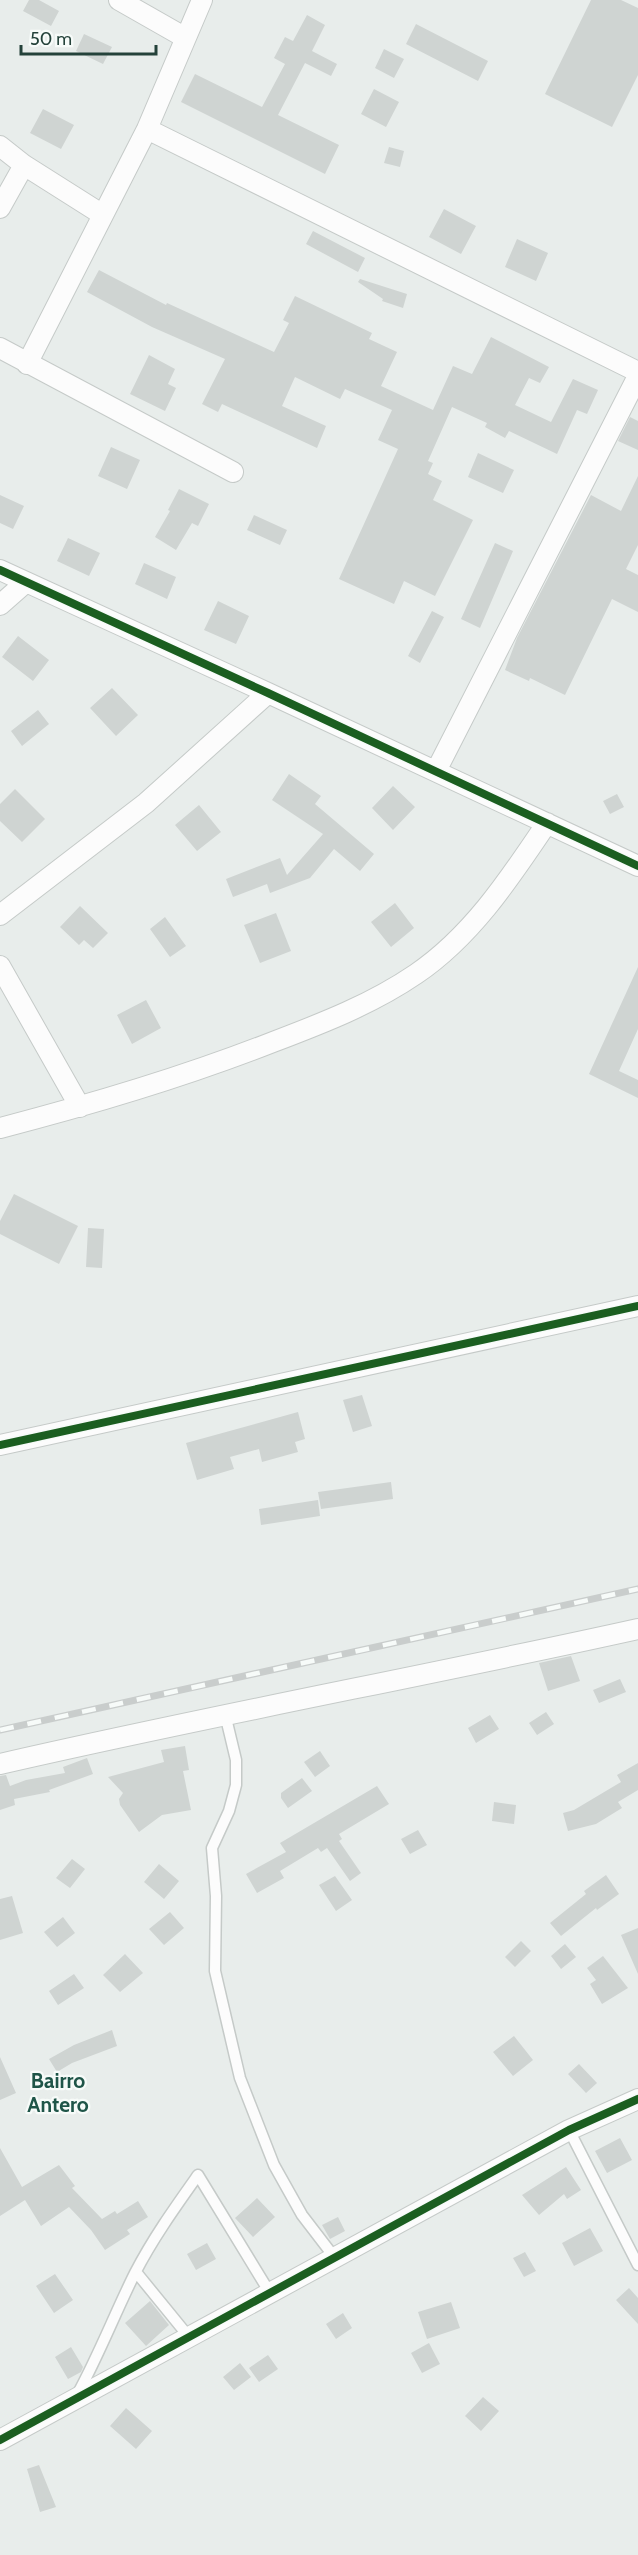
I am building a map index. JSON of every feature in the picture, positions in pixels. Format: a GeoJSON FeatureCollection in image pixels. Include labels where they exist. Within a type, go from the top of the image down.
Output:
{"type":"FeatureCollection","features":[{"type":"Feature","properties":{"kind":"street"},"geometry":{"type":"LineString","coordinates":[[119,0],[184,37]]}},
{"type":"Feature","properties":{"kind":"street"},"geometry":{"type":"LineString","coordinates":[[27,364],[147,129],[184,37],[202,0]]}},
{"type":"Feature","properties":{"kind":"street"},"geometry":{"type":"LineString","coordinates":[[147,129],[638,374],[436,771]]}},
{"type":"Feature","properties":{"kind":"street"},"geometry":{"type":"LineString","coordinates":[[0,146],[24,165],[103,215]]}},
{"type":"Feature","properties":{"kind":"street"},"geometry":{"type":"LineString","coordinates":[[0,208],[24,165]]}},
{"type":"Feature","properties":{"kind":"street"},"geometry":{"type":"LineString","coordinates":[[0,348],[233,472]]}},
{"type":"Feature","properties":{"kind":"street"},"geometry":{"type":"LineString","coordinates":[[0,570],[638,866]]}},
{"type":"Feature","properties":{"kind":"street"},"geometry":{"type":"LineString","coordinates":[[0,604],[25,583]]}},
{"type":"Feature","properties":{"kind":"street"},"geometry":{"type":"LineString","coordinates":[[0,915],[146,803],[268,693]]}},
{"type":"Feature","properties":{"kind":"street"},"geometry":{"type":"LineString","coordinates":[[0,1128],[80,1107],[213,1066],[341,1016],[417,973],[461,934],[498,895],[547,824]]}},
{"type":"Feature","properties":{"kind":"street"},"geometry":{"type":"LineString","coordinates":[[0,966],[80,1107]]}},
{"type":"Feature","properties":{"kind":"street"},"geometry":{"type":"LineString","coordinates":[[0,1445],[638,1306]]}},
{"type":"Feature","properties":{"kind":"street"},"geometry":{"type":"LineString","coordinates":[[0,1764],[225,1714],[638,1629]]}},
{"type":"Feature","properties":{"kind":"street"},"geometry":{"type":"LineString","coordinates":[[0,2440],[568,2130],[638,2099]]}},
{"type":"Feature","properties":{"kind":"lane"},"geometry":{"type":"LineString","coordinates":[[225,1714],[236,1760],[236,1785],[229,1811],[212,1848],[216,1896],[215,1971],[240,2078],[274,2164],[302,2215],[335,2258]]}},
{"type":"Feature","properties":{"kind":"lane"},"geometry":{"type":"LineString","coordinates":[[568,2130],[638,2265]]}},
{"type":"Feature","properties":{"kind":"lane"},"geometry":{"type":"LineString","coordinates":[[74,2400],[93,2366],[136,2272],[172,2211],[198,2175],[270,2293]]}},
{"type":"Feature","properties":{"kind":"lane"},"geometry":{"type":"LineString","coordinates":[[136,2272],[189,2337]]}},
{"type":"Feature","properties":{"kind":"building"},"geometry":{"type":"Polygon","coordinates":[[[29,0],[39,0],[59,11],[51,26],[23,11],[29,0]]]}},
{"type":"Feature","properties":{"kind":"building"},"geometry":{"type":"Polygon","coordinates":[[[591,0],[621,0],[638,8],[638,75],[612,127],[545,94],[591,0]]]}},
{"type":"Feature","properties":{"kind":"building"},"geometry":{"type":"Polygon","coordinates":[[[307,15],[325,25],[312,51],[337,64],[331,76],[305,63],[278,115],[339,145],[325,174],[181,102],[195,74],[262,107],[285,64],[274,58],[285,37],[293,41],[307,15]]]}},
{"type":"Feature","properties":{"kind":"building"},"geometry":{"type":"Polygon","coordinates":[[[416,24],[488,61],[478,81],[406,44],[416,24]]]}},
{"type":"Feature","properties":{"kind":"building"},"geometry":{"type":"Polygon","coordinates":[[[84,34],[112,47],[103,64],[76,51],[84,34]]]}},
{"type":"Feature","properties":{"kind":"building"},"geometry":{"type":"Polygon","coordinates":[[[384,49],[404,59],[394,78],[375,68],[384,49]]]}},
{"type":"Feature","properties":{"kind":"building"},"geometry":{"type":"Polygon","coordinates":[[[374,89],[399,102],[386,127],[361,114],[374,89]]]}},
{"type":"Feature","properties":{"kind":"building"},"geometry":{"type":"Polygon","coordinates":[[[43,109],[74,125],[61,149],[30,133],[43,109]]]}},
{"type":"Feature","properties":{"kind":"building"},"geometry":{"type":"Polygon","coordinates":[[[389,147],[404,151],[400,167],[384,163],[389,147]]]}},
{"type":"Feature","properties":{"kind":"building"},"geometry":{"type":"Polygon","coordinates":[[[444,209],[476,226],[461,254],[429,237],[444,209]]]}},
{"type":"Feature","properties":{"kind":"building"},"geometry":{"type":"Polygon","coordinates":[[[313,231],[365,258],[358,272],[306,244],[313,231]]]}},
{"type":"Feature","properties":{"kind":"building"},"geometry":{"type":"Polygon","coordinates":[[[517,239],[548,253],[536,281],[505,267],[517,239]]]}},
{"type":"Feature","properties":{"kind":"building"},"geometry":{"type":"Polygon","coordinates":[[[99,270],[166,305],[167,303],[274,352],[289,323],[283,320],[295,296],[372,333],[369,339],[397,352],[381,386],[433,410],[453,366],[472,374],[491,337],[549,367],[540,383],[529,378],[515,405],[551,422],[573,379],[598,390],[587,414],[577,410],[557,454],[509,431],[505,438],[485,427],[487,423],[452,407],[428,461],[433,463],[428,474],[442,481],[433,500],[473,520],[435,596],[404,581],[394,604],[339,579],[398,449],[378,440],[392,410],[345,389],[340,399],[295,377],[282,406],[326,426],[317,448],[222,404],[218,412],[202,404],[225,359],[152,327],[87,292],[99,270]]]}},
{"type":"Feature","properties":{"kind":"building"},"geometry":{"type":"Polygon","coordinates":[[[360,279],[407,294],[403,308],[382,301],[383,299],[358,282],[360,279]]]}},
{"type":"Feature","properties":{"kind":"building"},"geometry":{"type":"Polygon","coordinates":[[[149,355],[175,369],[168,384],[176,388],[165,411],[130,394],[149,355]]]}},
{"type":"Feature","properties":{"kind":"building"},"geometry":{"type":"Polygon","coordinates":[[[630,417],[638,421],[638,450],[618,441],[630,417]]]}},
{"type":"Feature","properties":{"kind":"building"},"geometry":{"type":"Polygon","coordinates":[[[111,447],[140,460],[127,489],[98,476],[111,447]]]}},
{"type":"Feature","properties":{"kind":"building"},"geometry":{"type":"Polygon","coordinates":[[[478,453],[514,470],[503,493],[468,477],[478,453]]]}},
{"type":"Feature","properties":{"kind":"building"},"geometry":{"type":"Polygon","coordinates":[[[638,476],[638,545],[626,569],[638,575],[638,612],[612,599],[565,695],[530,678],[529,681],[505,670],[517,638],[591,495],[621,511],[638,476]]]}},
{"type":"Feature","properties":{"kind":"building"},"geometry":{"type":"Polygon","coordinates":[[[179,489],[209,504],[198,526],[192,523],[176,550],[155,537],[179,489]]]}},
{"type":"Feature","properties":{"kind":"building"},"geometry":{"type":"Polygon","coordinates":[[[0,495],[24,506],[13,529],[0,523],[0,495]]]}},
{"type":"Feature","properties":{"kind":"building"},"geometry":{"type":"Polygon","coordinates":[[[254,515],[287,530],[280,545],[247,530],[254,515]]]}},
{"type":"Feature","properties":{"kind":"building"},"geometry":{"type":"Polygon","coordinates":[[[68,538],[100,553],[89,576],[57,561],[68,538]]]}},
{"type":"Feature","properties":{"kind":"building"},"geometry":{"type":"Polygon","coordinates":[[[495,543],[513,551],[480,628],[461,619],[495,543]]]}},
{"type":"Feature","properties":{"kind":"building"},"geometry":{"type":"Polygon","coordinates":[[[144,563],[176,577],[167,599],[135,584],[144,563]]]}},
{"type":"Feature","properties":{"kind":"building"},"geometry":{"type":"Polygon","coordinates":[[[218,601],[249,616],[236,644],[204,630],[218,601]]]}},
{"type":"Feature","properties":{"kind":"building"},"geometry":{"type":"Polygon","coordinates":[[[432,611],[444,617],[420,663],[408,656],[432,611]]]}},
{"type":"Feature","properties":{"kind":"building"},"geometry":{"type":"Polygon","coordinates":[[[18,636],[49,660],[33,681],[2,657],[18,636]]]}},
{"type":"Feature","properties":{"kind":"building"},"geometry":{"type":"Polygon","coordinates":[[[112,688],[138,715],[116,736],[90,708],[112,688]]]}},
{"type":"Feature","properties":{"kind":"building"},"geometry":{"type":"Polygon","coordinates":[[[38,710],[49,724],[22,746],[11,731],[38,710]]]}},
{"type":"Feature","properties":{"kind":"building"},"geometry":{"type":"Polygon","coordinates":[[[289,774],[321,796],[315,804],[374,854],[360,871],[334,849],[310,878],[270,893],[267,884],[233,897],[226,879],[280,858],[287,875],[323,834],[272,800],[289,774]]]}},
{"type":"Feature","properties":{"kind":"building"},"geometry":{"type":"Polygon","coordinates":[[[393,786],[415,807],[393,830],[372,808],[393,786]]]}},
{"type":"Feature","properties":{"kind":"building"},"geometry":{"type":"Polygon","coordinates":[[[15,789],[45,819],[22,842],[0,821],[0,804],[15,789]]]}},
{"type":"Feature","properties":{"kind":"building"},"geometry":{"type":"Polygon","coordinates":[[[617,794],[624,807],[610,814],[603,801],[617,794]]]}},
{"type":"Feature","properties":{"kind":"building"},"geometry":{"type":"Polygon","coordinates":[[[199,805],[221,832],[197,851],[175,825],[199,805]]]}},
{"type":"Feature","properties":{"kind":"building"},"geometry":{"type":"Polygon","coordinates":[[[395,903],[414,928],[391,947],[371,922],[395,903]]]}},
{"type":"Feature","properties":{"kind":"building"},"geometry":{"type":"Polygon","coordinates":[[[80,906],[108,933],[93,948],[84,940],[79,945],[60,927],[80,906]]]}},
{"type":"Feature","properties":{"kind":"building"},"geometry":{"type":"Polygon","coordinates":[[[276,913],[291,951],[260,963],[244,925],[276,913]]]}},
{"type":"Feature","properties":{"kind":"building"},"geometry":{"type":"Polygon","coordinates":[[[165,917],[186,946],[170,957],[150,929],[165,917]]]}},
{"type":"Feature","properties":{"kind":"building"},"geometry":{"type":"Polygon","coordinates":[[[638,967],[638,1029],[619,1071],[638,1080],[638,1098],[589,1074],[638,967]]]}},
{"type":"Feature","properties":{"kind":"building"},"geometry":{"type":"Polygon","coordinates":[[[146,1000],[161,1028],[132,1044],[117,1015],[146,1000]]]}},
{"type":"Feature","properties":{"kind":"building"},"geometry":{"type":"Polygon","coordinates":[[[14,1194],[78,1226],[59,1264],[0,1234],[0,1221],[14,1194]]]}},
{"type":"Feature","properties":{"kind":"building"},"geometry":{"type":"Polygon","coordinates":[[[88,1228],[104,1229],[102,1268],[86,1267],[88,1228]]]}},
{"type":"Feature","properties":{"kind":"building"},"geometry":{"type":"Polygon","coordinates":[[[362,1395],[372,1426],[353,1432],[343,1400],[362,1395]]]}},
{"type":"Feature","properties":{"kind":"building"},"geometry":{"type":"Polygon","coordinates":[[[298,1412],[305,1439],[295,1442],[298,1452],[262,1462],[259,1449],[230,1457],[234,1469],[197,1480],[186,1443],[298,1412]]]}},
{"type":"Feature","properties":{"kind":"building"},"geometry":{"type":"Polygon","coordinates":[[[391,1482],[393,1499],[321,1509],[318,1492],[391,1482]]]}},
{"type":"Feature","properties":{"kind":"building"},"geometry":{"type":"Polygon","coordinates":[[[318,1500],[320,1516],[261,1525],[259,1509],[318,1500]]]}},
{"type":"Feature","properties":{"kind":"building"},"geometry":{"type":"Polygon","coordinates":[[[571,1656],[580,1681],[548,1691],[539,1663],[571,1656]]]}},
{"type":"Feature","properties":{"kind":"building"},"geometry":{"type":"Polygon","coordinates":[[[620,1679],[626,1692],[599,1703],[593,1690],[620,1679]]]}},
{"type":"Feature","properties":{"kind":"building"},"geometry":{"type":"Polygon","coordinates":[[[546,1712],[554,1724],[537,1735],[529,1723],[546,1712]]]}},
{"type":"Feature","properties":{"kind":"building"},"geometry":{"type":"Polygon","coordinates":[[[490,1715],[499,1729],[476,1743],[468,1728],[490,1715]]]}},
{"type":"Feature","properties":{"kind":"building"},"geometry":{"type":"Polygon","coordinates":[[[185,1746],[189,1770],[183,1771],[191,1810],[162,1815],[139,1832],[120,1805],[119,1799],[123,1793],[108,1777],[164,1762],[161,1750],[185,1746]]]}},
{"type":"Feature","properties":{"kind":"building"},"geometry":{"type":"Polygon","coordinates":[[[320,1751],[330,1766],[315,1777],[304,1762],[320,1751]]]}},
{"type":"Feature","properties":{"kind":"building"},"geometry":{"type":"Polygon","coordinates":[[[87,1758],[93,1774],[49,1790],[50,1792],[14,1799],[15,1805],[0,1810],[0,1776],[6,1775],[10,1786],[26,1780],[65,1773],[63,1767],[87,1758]]]}},
{"type":"Feature","properties":{"kind":"building"},"geometry":{"type":"Polygon","coordinates":[[[638,1763],[638,1790],[618,1802],[622,1808],[596,1824],[568,1831],[563,1813],[574,1810],[621,1782],[617,1775],[638,1763]]]}},
{"type":"Feature","properties":{"kind":"building"},"geometry":{"type":"Polygon","coordinates":[[[302,1778],[312,1791],[288,1808],[281,1798],[281,1793],[302,1778]]]}},
{"type":"Feature","properties":{"kind":"building"},"geometry":{"type":"Polygon","coordinates":[[[377,1786],[389,1804],[339,1834],[342,1839],[339,1841],[361,1873],[350,1881],[327,1848],[321,1852],[318,1848],[280,1871],[284,1878],[257,1893],[246,1874],[286,1852],[280,1843],[377,1786]]]}},
{"type":"Feature","properties":{"kind":"building"},"geometry":{"type":"Polygon","coordinates":[[[494,1802],[516,1805],[514,1824],[492,1821],[494,1802]]]}},
{"type":"Feature","properties":{"kind":"building"},"geometry":{"type":"Polygon","coordinates":[[[418,1830],[427,1845],[410,1854],[401,1839],[418,1830]]]}},
{"type":"Feature","properties":{"kind":"building"},"geometry":{"type":"Polygon","coordinates":[[[72,1859],[85,1869],[70,1888],[56,1878],[72,1859]]]}},
{"type":"Feature","properties":{"kind":"building"},"geometry":{"type":"Polygon","coordinates":[[[159,1864],[179,1881],[164,1899],[144,1882],[159,1864]]]}},
{"type":"Feature","properties":{"kind":"building"},"geometry":{"type":"Polygon","coordinates":[[[606,1875],[619,1894],[597,1910],[596,1908],[561,1936],[550,1923],[586,1894],[584,1891],[606,1875]]]}},
{"type":"Feature","properties":{"kind":"building"},"geometry":{"type":"Polygon","coordinates":[[[335,1876],[352,1900],[336,1911],[319,1885],[335,1876]]]}},
{"type":"Feature","properties":{"kind":"building"},"geometry":{"type":"Polygon","coordinates":[[[12,1896],[23,1933],[0,1940],[0,1899],[12,1896]]]}},
{"type":"Feature","properties":{"kind":"building"},"geometry":{"type":"Polygon","coordinates":[[[170,1912],[184,1928],[164,1945],[149,1929],[170,1912]]]}},
{"type":"Feature","properties":{"kind":"building"},"geometry":{"type":"Polygon","coordinates":[[[63,1917],[75,1933],[57,1947],[44,1932],[63,1917]]]}},
{"type":"Feature","properties":{"kind":"building"},"geometry":{"type":"Polygon","coordinates":[[[638,1928],[638,1974],[621,1935],[638,1928]]]}},
{"type":"Feature","properties":{"kind":"building"},"geometry":{"type":"Polygon","coordinates":[[[521,1941],[531,1951],[515,1967],[505,1957],[521,1941]]]}},
{"type":"Feature","properties":{"kind":"building"},"geometry":{"type":"Polygon","coordinates":[[[565,1944],[576,1957],[561,1969],[551,1956],[565,1944]]]}},
{"type":"Feature","properties":{"kind":"building"},"geometry":{"type":"Polygon","coordinates":[[[125,1954],[143,1973],[120,1992],[103,1975],[125,1954]]]}},
{"type":"Feature","properties":{"kind":"building"},"geometry":{"type":"Polygon","coordinates":[[[603,1956],[628,1988],[602,2004],[590,1984],[596,1980],[587,1968],[603,1956]]]}},
{"type":"Feature","properties":{"kind":"building"},"geometry":{"type":"Polygon","coordinates":[[[74,1974],[84,1988],[58,2005],[49,1991],[74,1974]]]}},
{"type":"Feature","properties":{"kind":"building"},"geometry":{"type":"Polygon","coordinates":[[[112,2030],[117,2046],[72,2063],[57,2072],[49,2059],[74,2045],[112,2030]]]}},
{"type":"Feature","properties":{"kind":"building"},"geometry":{"type":"Polygon","coordinates":[[[514,2036],[533,2060],[513,2076],[493,2052],[514,2036]]]}},
{"type":"Feature","properties":{"kind":"building"},"geometry":{"type":"Polygon","coordinates":[[[0,2057],[16,2093],[0,2100],[0,2057]]]}},
{"type":"Feature","properties":{"kind":"building"},"geometry":{"type":"Polygon","coordinates":[[[579,2064],[597,2083],[586,2093],[568,2074],[579,2064]]]}},
{"type":"Feature","properties":{"kind":"building"},"geometry":{"type":"Polygon","coordinates":[[[620,2138],[632,2160],[607,2173],[595,2151],[620,2138]]]}},
{"type":"Feature","properties":{"kind":"building"},"geometry":{"type":"Polygon","coordinates":[[[0,2148],[22,2187],[59,2165],[75,2186],[72,2188],[102,2219],[115,2211],[117,2214],[138,2201],[148,2217],[127,2230],[130,2234],[105,2250],[91,2230],[69,2207],[41,2226],[25,2200],[0,2216],[0,2148]]]}},
{"type":"Feature","properties":{"kind":"building"},"geometry":{"type":"Polygon","coordinates":[[[566,2167],[581,2190],[567,2199],[564,2194],[539,2215],[522,2195],[566,2167]]]}},
{"type":"Feature","properties":{"kind":"building"},"geometry":{"type":"Polygon","coordinates":[[[257,2198],[275,2217],[253,2237],[235,2218],[257,2198]]]}},
{"type":"Feature","properties":{"kind":"building"},"geometry":{"type":"Polygon","coordinates":[[[338,2217],[345,2231],[330,2239],[322,2225],[338,2217]]]}},
{"type":"Feature","properties":{"kind":"building"},"geometry":{"type":"Polygon","coordinates":[[[590,2228],[603,2251],[574,2266],[562,2243],[590,2228]]]}},
{"type":"Feature","properties":{"kind":"building"},"geometry":{"type":"Polygon","coordinates":[[[207,2243],[216,2259],[196,2270],[187,2254],[207,2243]]]}},
{"type":"Feature","properties":{"kind":"building"},"geometry":{"type":"Polygon","coordinates":[[[525,2252],[536,2271],[524,2277],[513,2258],[525,2252]]]}},
{"type":"Feature","properties":{"kind":"building"},"geometry":{"type":"Polygon","coordinates":[[[55,2274],[73,2300],[54,2313],[36,2286],[55,2274]]]}},
{"type":"Feature","properties":{"kind":"building"},"geometry":{"type":"Polygon","coordinates":[[[629,2288],[638,2298],[638,2324],[616,2300],[629,2288]]]}},
{"type":"Feature","properties":{"kind":"building"},"geometry":{"type":"Polygon","coordinates":[[[150,2301],[169,2325],[146,2346],[125,2323],[150,2301]]]}},
{"type":"Feature","properties":{"kind":"building"},"geometry":{"type":"Polygon","coordinates":[[[451,2302],[460,2328],[427,2339],[418,2312],[451,2302]]]}},
{"type":"Feature","properties":{"kind":"building"},"geometry":{"type":"Polygon","coordinates":[[[343,2313],[352,2328],[336,2339],[326,2324],[343,2313]]]}},
{"type":"Feature","properties":{"kind":"building"},"geometry":{"type":"Polygon","coordinates":[[[429,2343],[440,2364],[422,2373],[411,2353],[429,2343]]]}},
{"type":"Feature","properties":{"kind":"building"},"geometry":{"type":"Polygon","coordinates":[[[71,2347],[83,2367],[81,2372],[68,2379],[55,2357],[71,2347]]]}},
{"type":"Feature","properties":{"kind":"building"},"geometry":{"type":"Polygon","coordinates":[[[268,2355],[278,2369],[259,2382],[249,2368],[268,2355]]]}},
{"type":"Feature","properties":{"kind":"building"},"geometry":{"type":"Polygon","coordinates":[[[240,2363],[251,2377],[234,2390],[223,2377],[240,2363]]]}},
{"type":"Feature","properties":{"kind":"building"},"geometry":{"type":"Polygon","coordinates":[[[483,2397],[499,2411],[481,2431],[465,2416],[483,2397]]]}},
{"type":"Feature","properties":{"kind":"building"},"geometry":{"type":"Polygon","coordinates":[[[126,2408],[152,2431],[136,2449],[110,2426],[126,2408]]]}},
{"type":"Feature","properties":{"kind":"building"},"geometry":{"type":"Polygon","coordinates":[[[39,2465],[56,2507],[40,2512],[27,2469],[39,2465]]]}},
{"type":"Feature","properties":{"kind":"railway"},"geometry":{"type":"LineString","coordinates":[[0,1730],[638,1589]]}},
{"type":"Feature","properties":{"kind":"cycle path"},"geometry":{"type":"LineString","coordinates":[[0,570],[638,866]]}},
{"type":"Feature","properties":{"kind":"cycle path"},"geometry":{"type":"LineString","coordinates":[[0,1445],[638,1306]]}},
{"type":"Feature","properties":{"kind":"cycle path"},"geometry":{"type":"LineString","coordinates":[[0,2440],[569,2130],[638,2099]]}},
{"type":"Feature","properties":{"kind":"district","name":"Bairro Antero"},"geometry":{"type":"Point","coordinates":[58,2092]}}]}
